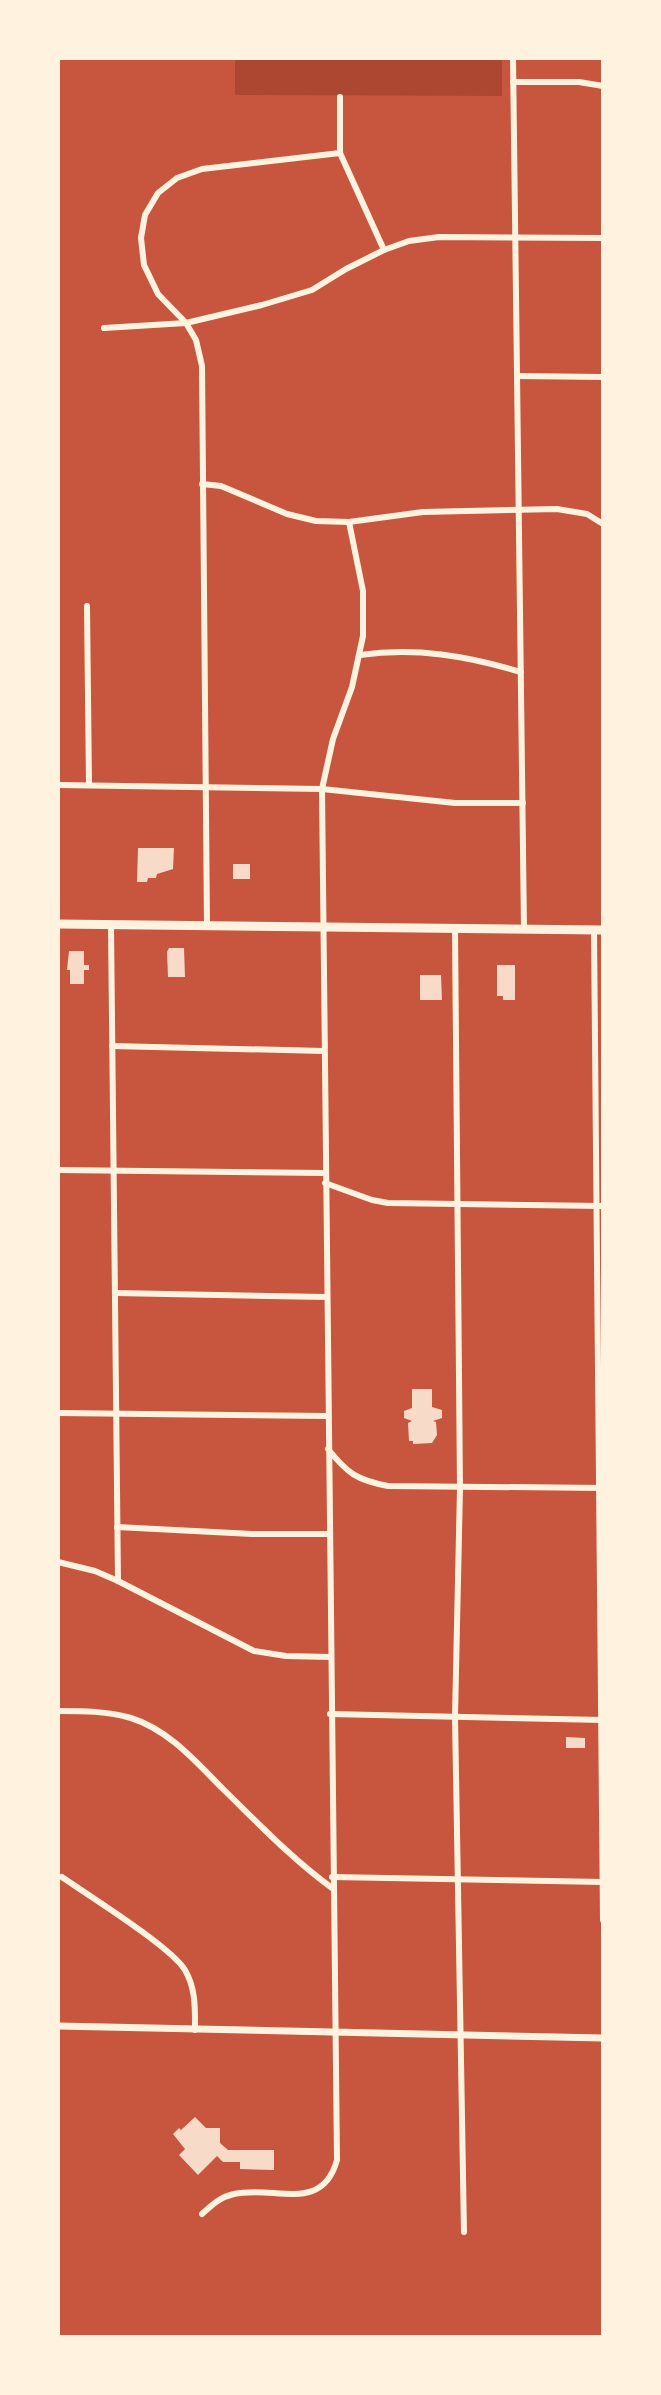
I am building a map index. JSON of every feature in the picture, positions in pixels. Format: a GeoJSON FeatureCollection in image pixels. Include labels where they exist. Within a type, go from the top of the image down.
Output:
{"type":"FeatureCollection","features":[{"type":"Feature","properties":{"kind":"main road"},"geometry":{"type":"LineString","coordinates":[[58,924],[598,930]]}},
{"type":"Feature","properties":{"kind":"street"},"geometry":{"type":"LineString","coordinates":[[513,58],[524,929]]}},
{"type":"Feature","properties":{"kind":"street"},"geometry":{"type":"LineString","coordinates":[[513,82],[579,82],[603,86]]}},
{"type":"Feature","properties":{"kind":"street"},"geometry":{"type":"LineString","coordinates":[[340,97],[340,153],[384,250]]}},
{"type":"Feature","properties":{"kind":"street"},"geometry":{"type":"LineString","coordinates":[[207,926],[202,366],[196,340],[186,323],[158,294],[144,265],[141,238],[145,215],[158,193],[177,178],[202,169],[340,153]]}},
{"type":"Feature","properties":{"kind":"street"},"geometry":{"type":"LineString","coordinates":[[104,328],[186,323],[312,290],[384,250],[409,241],[439,237],[603,238]]}},
{"type":"Feature","properties":{"kind":"street"},"geometry":{"type":"LineString","coordinates":[[517,376],[603,377]]}},
{"type":"Feature","properties":{"kind":"street"},"geometry":{"type":"LineString","coordinates":[[202,484],[221,486],[287,514],[316,521],[349,522],[423,512],[572,510],[587,514],[603,524]]}},
{"type":"Feature","properties":{"kind":"street"},"geometry":{"type":"LineString","coordinates":[[202,2214],[218,2200],[231,2194],[307,2194],[321,2188],[332,2176],[337,2160],[322,789],[333,739],[352,687],[363,636],[363,591],[349,522]]}},
{"type":"Feature","properties":{"kind":"street"},"geometry":{"type":"LineString","coordinates":[[87,606],[89,785]]}},
{"type":"Feature","properties":{"kind":"street"},"geometry":{"type":"LineString","coordinates":[[360,655],[401,652],[457,655],[521,672]]}},
{"type":"Feature","properties":{"kind":"street"},"geometry":{"type":"LineString","coordinates":[[58,785],[322,789],[455,803],[523,803]]}},
{"type":"Feature","properties":{"kind":"street"},"geometry":{"type":"LineString","coordinates":[[111,925],[118,1581]]}},
{"type":"Feature","properties":{"kind":"street"},"geometry":{"type":"LineString","coordinates":[[455,929],[460,1488],[455,1717],[464,2232]]}},
{"type":"Feature","properties":{"kind":"street"},"geometry":{"type":"LineString","coordinates":[[598,930],[603,1920]]}},
{"type":"Feature","properties":{"kind":"street"},"geometry":{"type":"LineString","coordinates":[[112,1046],[324,1051]]}},
{"type":"Feature","properties":{"kind":"street"},"geometry":{"type":"LineString","coordinates":[[58,1170],[325,1173]]}},
{"type":"Feature","properties":{"kind":"street"},"geometry":{"type":"LineString","coordinates":[[325,1183],[388,1203],[599,1206]]}},
{"type":"Feature","properties":{"kind":"street"},"geometry":{"type":"LineString","coordinates":[[115,1293],[326,1297]]}},
{"type":"Feature","properties":{"kind":"street"},"geometry":{"type":"LineString","coordinates":[[58,1413],[328,1416]]}},
{"type":"Feature","properties":{"kind":"street"},"geometry":{"type":"LineString","coordinates":[[328,1449],[344,1469],[362,1481],[388,1486],[601,1488]]}},
{"type":"Feature","properties":{"kind":"street"},"geometry":{"type":"LineString","coordinates":[[117,1527],[252,1534],[330,1534]]}},
{"type":"Feature","properties":{"kind":"street"},"geometry":{"type":"LineString","coordinates":[[58,1562],[95,1571],[118,1581],[254,1651],[286,1656],[330,1657]]}},
{"type":"Feature","properties":{"kind":"street"},"geometry":{"type":"LineString","coordinates":[[58,1711],[102,1712],[132,1718],[155,1728],[179,1745],[303,1867],[332,1888]]}},
{"type":"Feature","properties":{"kind":"street"},"geometry":{"type":"LineString","coordinates":[[330,1714],[602,1720]]}},
{"type":"Feature","properties":{"kind":"street"},"geometry":{"type":"LineString","coordinates":[[62,1877],[167,1951],[183,1967],[194,1994],[195,2030]]}},
{"type":"Feature","properties":{"kind":"street"},"geometry":{"type":"LineString","coordinates":[[332,1877],[603,1882]]}},
{"type":"Feature","properties":{"kind":"street"},"geometry":{"type":"LineString","coordinates":[[58,2026],[603,2038]]}},
{"type":"Feature","properties":{"kind":"shaded area"},"geometry":{"type":"Polygon","coordinates":[[[235,58],[502,58],[502,96],[235,95],[235,58]]]}},
{"type":"Feature","properties":{"kind":"building"},"geometry":{"type":"Polygon","coordinates":[[[138,848],[174,848],[173,869],[157,874],[156,878],[148,878],[147,882],[137,882],[138,848]]]}},
{"type":"Feature","properties":{"kind":"building"},"geometry":{"type":"Polygon","coordinates":[[[233,864],[250,864],[250,879],[233,879],[233,864]]]}},
{"type":"Feature","properties":{"kind":"building"},"geometry":{"type":"Polygon","coordinates":[[[169,948],[184,948],[185,977],[168,977],[169,948]]]}},
{"type":"Feature","properties":{"kind":"building"},"geometry":{"type":"Polygon","coordinates":[[[69,951],[84,951],[84,965],[89,965],[89,970],[84,970],[84,984],[70,984],[70,970],[67,970],[69,951]]]}},
{"type":"Feature","properties":{"kind":"building"},"geometry":{"type":"Polygon","coordinates":[[[497,965],[515,965],[515,1000],[503,1000],[503,996],[497,996],[497,965]]]}},
{"type":"Feature","properties":{"kind":"building"},"geometry":{"type":"Polygon","coordinates":[[[420,975],[441,975],[442,1000],[420,1000],[420,975]]]}},
{"type":"Feature","properties":{"kind":"building"},"geometry":{"type":"Polygon","coordinates":[[[412,1389],[432,1389],[432,1407],[442,1410],[442,1418],[433,1421],[436,1422],[437,1435],[432,1443],[413,1444],[409,1441],[408,1423],[412,1421],[404,1418],[404,1411],[412,1408],[412,1389]]]}},
{"type":"Feature","properties":{"kind":"building"},"geometry":{"type":"Polygon","coordinates":[[[566,1737],[585,1738],[585,1748],[566,1748],[566,1737]]]}},
{"type":"Feature","properties":{"kind":"building"},"geometry":{"type":"Polygon","coordinates":[[[195,2117],[206,2128],[220,2128],[220,2143],[228,2150],[274,2150],[274,2170],[240,2169],[240,2162],[223,2162],[217,2156],[198,2175],[179,2155],[185,2149],[173,2134],[195,2117]]]}}]}
